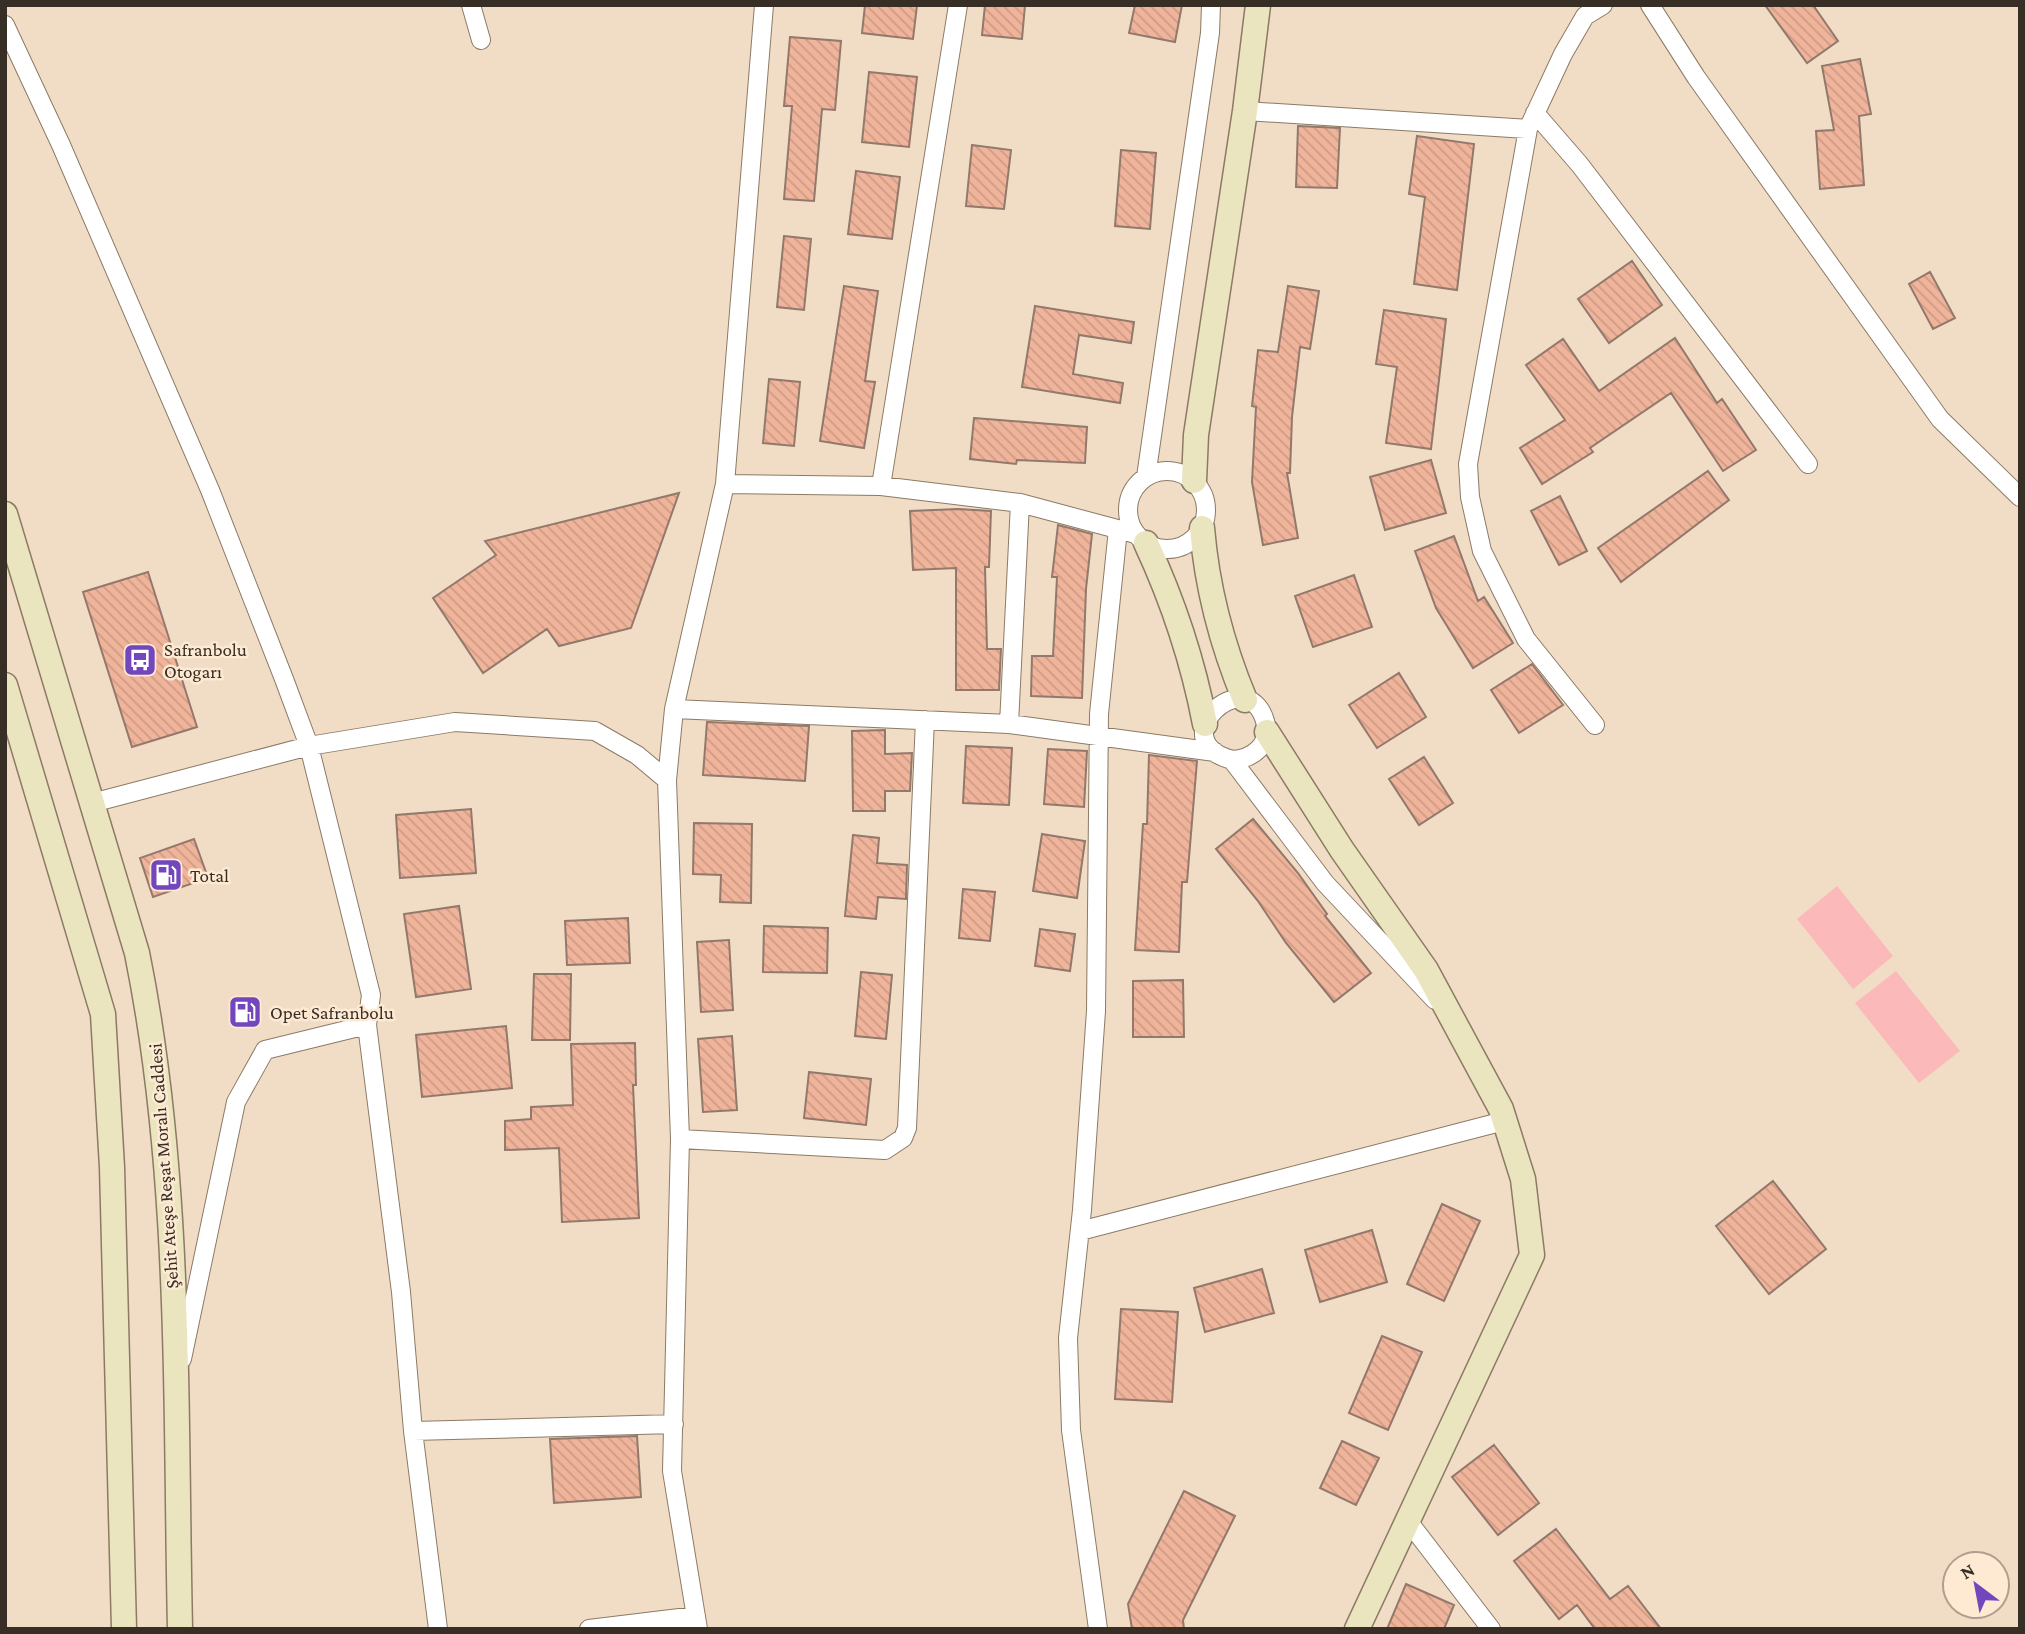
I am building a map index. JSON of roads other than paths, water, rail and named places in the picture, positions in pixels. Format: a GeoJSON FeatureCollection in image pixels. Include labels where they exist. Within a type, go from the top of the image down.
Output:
{"type":"FeatureCollection","features":[{"type":"Feature","properties":{"kind":"main road"},"geometry":{"type":"LineString","coordinates":[[1194,481],[1196,435],[1245,111],[1258,5]]}},
{"type":"Feature","properties":{"kind":"main road","name":"Şehit Ateşe Reşat Moralı Caddesi"},"geometry":{"type":"LineString","coordinates":[[5,514],[137,953],[152,1025],[170,1213],[180,1629]]}},
{"type":"Feature","properties":{"kind":"main road"},"geometry":{"type":"LineString","coordinates":[[1202,528],[1206,576],[1232,668],[1245,701]]}},
{"type":"Feature","properties":{"kind":"main road"},"geometry":{"type":"LineString","coordinates":[[1141,539],[1164,582],[1195,673],[1205,724]]}},
{"type":"Feature","properties":{"kind":"main road"},"geometry":{"type":"LineString","coordinates":[[5,685],[103,1014],[112,1167],[124,1629]]}},
{"type":"Feature","properties":{"kind":"main road"},"geometry":{"type":"LineString","coordinates":[[1267,732],[1342,850],[1426,970],[1453,1020],[1504,1121],[1523,1179],[1532,1255],[1357,1629]]}},
{"type":"Feature","properties":{"kind":"street"},"geometry":{"type":"LineString","coordinates":[[471,5],[481,40]]}},
{"type":"Feature","properties":{"kind":"street"},"geometry":{"type":"LineString","coordinates":[[589,1629],[697,1622],[672,1471],[680,1139],[667,780],[674,709],[725,485],[764,5]]}},
{"type":"Feature","properties":{"kind":"street"},"geometry":{"type":"LineString","coordinates":[[881,486],[958,5]]}},
{"type":"Feature","properties":{"kind":"street"},"geometry":{"type":"LineString","coordinates":[[1146,477],[1210,33],[1211,5]]}},
{"type":"Feature","properties":{"kind":"street"},"geometry":{"type":"LineString","coordinates":[[1595,725],[1526,639],[1482,551],[1470,497],[1468,464],[1531,121],[1563,54],[1586,16],[1603,5]]}},
{"type":"Feature","properties":{"kind":"street"},"geometry":{"type":"LineString","coordinates":[[1650,5],[1696,77],[1940,419],[2020,497]]}},
{"type":"Feature","properties":{"kind":"street"},"geometry":{"type":"LineString","coordinates":[[5,25],[61,145],[210,490],[309,746],[371,995],[367,1025],[401,1292],[413,1431],[438,1629]]}},
{"type":"Feature","properties":{"kind":"street"},"geometry":{"type":"LineString","coordinates":[[1245,111],[1531,121],[1588,176],[1808,464]]}},
{"type":"Feature","properties":{"kind":"street"},"geometry":{"type":"LineString","coordinates":[[725,485],[881,486],[1020,503],[1118,529],[1141,539],[1171,550],[1194,539],[1202,528],[1206,503],[1194,481],[1170,471],[1146,477],[1136,486],[1128,510],[1141,539]]}},
{"type":"Feature","properties":{"kind":"street"},"geometry":{"type":"LineString","coordinates":[[1009,724],[1020,503]]}},
{"type":"Feature","properties":{"kind":"street"},"geometry":{"type":"LineString","coordinates":[[1098,1629],[1071,1430],[1069,1338],[1080,1231],[1096,1011],[1099,714],[1118,529]]}},
{"type":"Feature","properties":{"kind":"street"},"geometry":{"type":"LineString","coordinates":[[1214,752],[1208,744],[1205,724],[1209,714],[1225,701],[1245,701],[1262,713],[1267,732],[1259,750],[1252,756],[1232,760]]}},
{"type":"Feature","properties":{"kind":"street"},"geometry":{"type":"LineString","coordinates":[[674,709],[1009,724],[1214,752],[1232,760],[1325,883],[1453,1020]]}},
{"type":"Feature","properties":{"kind":"street"},"geometry":{"type":"LineString","coordinates":[[680,1139],[885,1150],[903,1138],[907,1128],[925,720]]}},
{"type":"Feature","properties":{"kind":"street"},"geometry":{"type":"LineString","coordinates":[[92,803],[309,746],[455,722],[595,731],[637,755],[667,780]]}},
{"type":"Feature","properties":{"kind":"street"},"geometry":{"type":"LineString","coordinates":[[175,1397],[236,1102],[265,1050],[367,1025]]}},
{"type":"Feature","properties":{"kind":"street"},"geometry":{"type":"LineString","coordinates":[[1080,1231],[1504,1121]]}},
{"type":"Feature","properties":{"kind":"street"},"geometry":{"type":"LineString","coordinates":[[413,1431],[674,1424]]}},
{"type":"Feature","properties":{"kind":"street"},"geometry":{"type":"LineString","coordinates":[[1408,1521],[1491,1629]]}},
{"type":"Feature","properties":{"kind":"place","name":"Safranbolu Otogarı"},"geometry":{"type":"Point","coordinates":[140,660]}},
{"type":"Feature","properties":{"kind":"place","name":"Total"},"geometry":{"type":"Point","coordinates":[166,875]}},
{"type":"Feature","properties":{"kind":"place","name":"Opet Safranbolu"},"geometry":{"type":"Point","coordinates":[245,1012]}}]}
